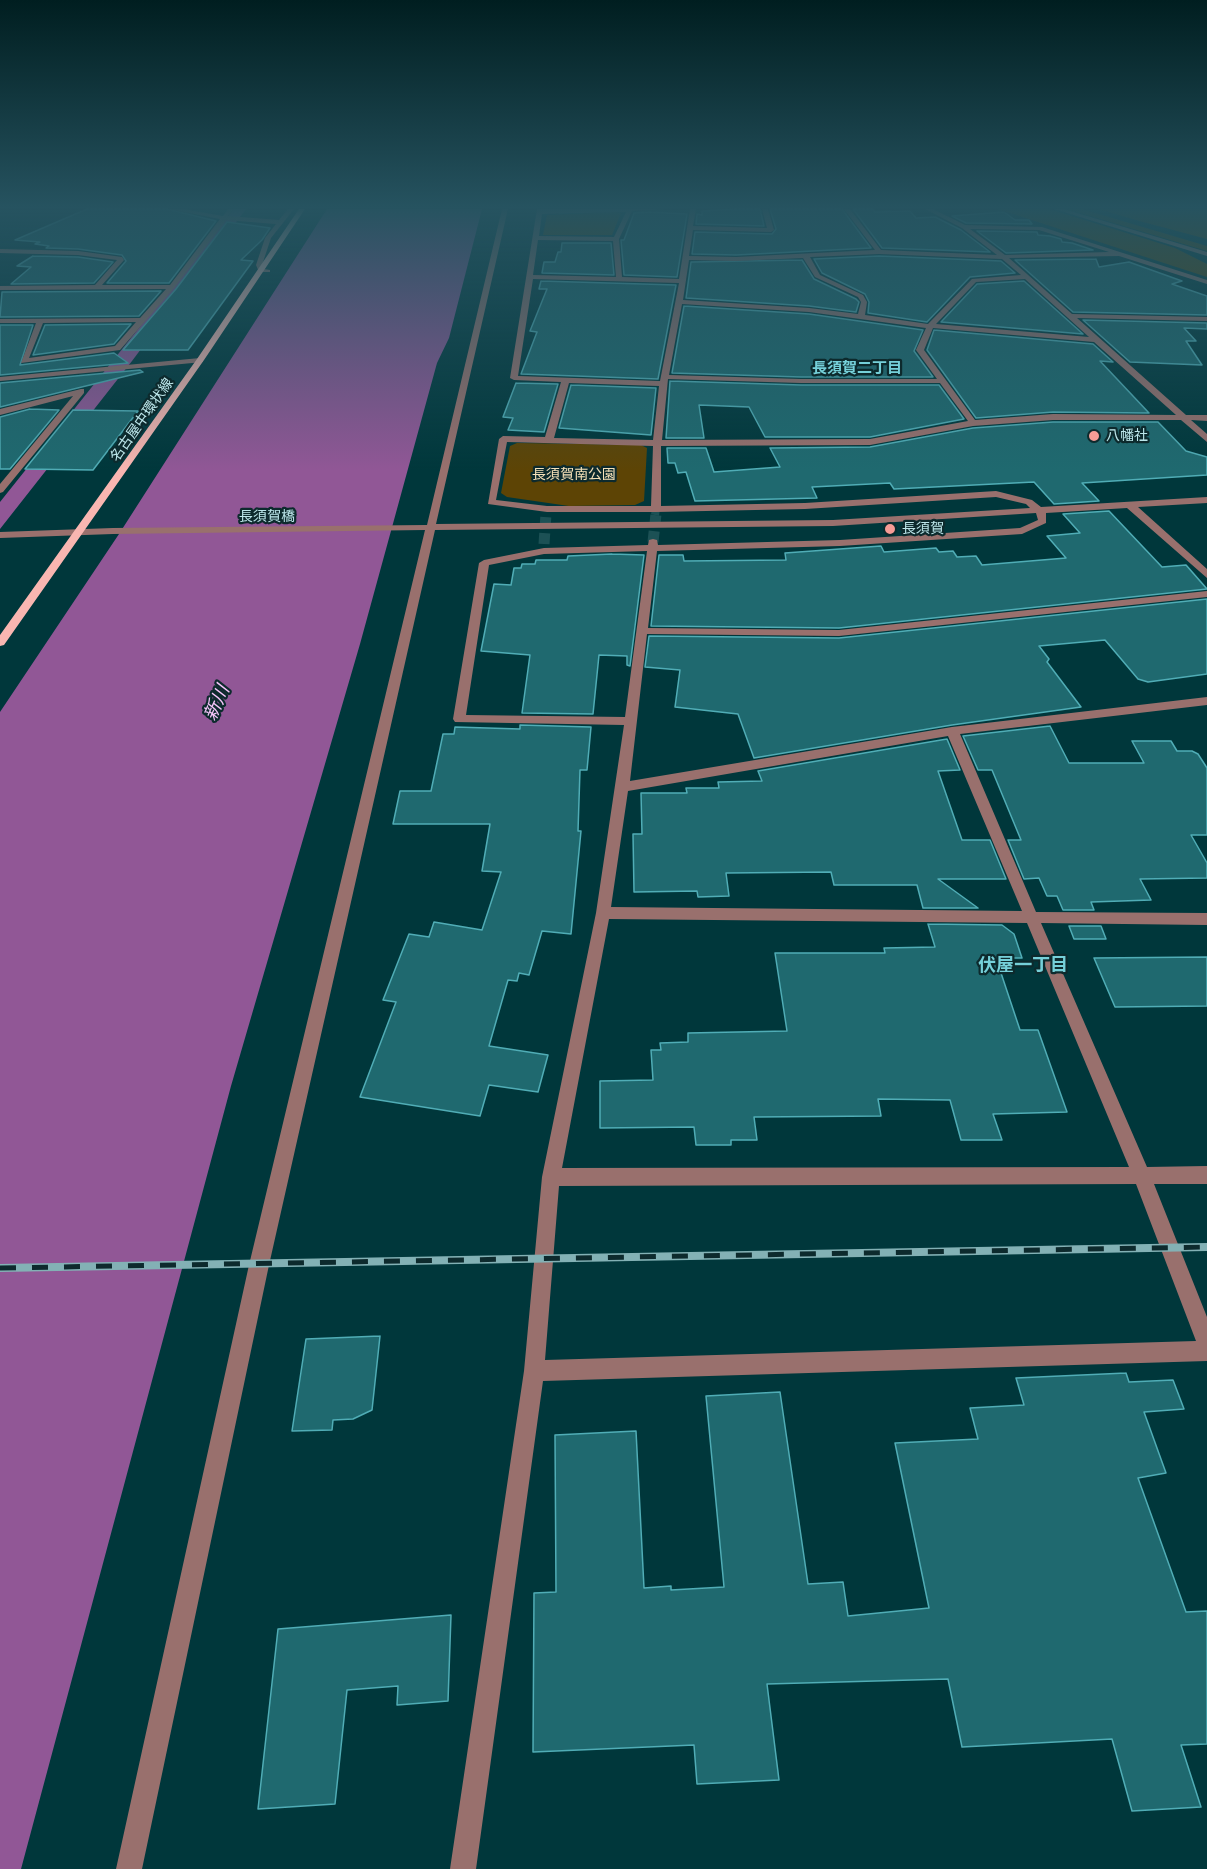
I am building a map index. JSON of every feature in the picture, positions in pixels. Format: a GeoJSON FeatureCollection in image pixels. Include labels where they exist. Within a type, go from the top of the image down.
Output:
{"type":"FeatureCollection","features":[{"type":"Feature","properties":{"kind":"main road","name":"名古屋中環状線"},"geometry":{"type":"LineString","coordinates":[[0,643],[246,296]]}},
{"type":"Feature","properties":{"kind":"street"},"geometry":{"type":"LineString","coordinates":[[40,321],[24,361],[117,348],[164,296]]}},
{"type":"Feature","properties":{"kind":"street"},"geometry":{"type":"LineString","coordinates":[[129,1869],[261,1254],[426,529],[483,296]]}},
{"type":"Feature","properties":{"kind":"street"},"geometry":{"type":"LineString","coordinates":[[527,296],[514,378],[942,381]]}},
{"type":"Feature","properties":{"kind":"street"},"geometry":{"type":"LineString","coordinates":[[656,508],[657,443],[664,380],[680,296]]}},
{"type":"Feature","properties":{"kind":"street"},"geometry":{"type":"LineString","coordinates":[[861,296],[864,302],[861,316]]}},
{"type":"Feature","properties":{"kind":"street"},"geometry":{"type":"LineString","coordinates":[[958,296],[930,326],[920,350],[973,423]]}},
{"type":"Feature","properties":{"kind":"street"},"geometry":{"type":"LineString","coordinates":[[1049,296],[1207,439]]}},
{"type":"Feature","properties":{"kind":"street"},"geometry":{"type":"LineString","coordinates":[[679,302],[809,310],[930,326],[1098,340]]}},
{"type":"Feature","properties":{"kind":"street"},"geometry":{"type":"LineString","coordinates":[[1072,316],[1207,319]]}},
{"type":"Feature","properties":{"kind":"street"},"geometry":{"type":"LineString","coordinates":[[0,321],[142,320]]}},
{"type":"Feature","properties":{"kind":"street"},"geometry":{"type":"LineString","coordinates":[[0,379],[200,360]]}},
{"type":"Feature","properties":{"kind":"street"},"geometry":{"type":"LineString","coordinates":[[549,440],[566,380]]}},
{"type":"Feature","properties":{"kind":"street"},"geometry":{"type":"LineString","coordinates":[[0,412],[81,391],[0,490]]}},
{"type":"Feature","properties":{"kind":"street"},"geometry":{"type":"LineString","coordinates":[[631,722],[459,719],[484,563],[544,547],[840,543],[1022,531],[1044,521],[1041,512],[1029,502],[996,494],[805,506],[547,511],[491,502],[503,439],[657,443],[870,442],[973,423],[1053,417],[1207,418]]}},
{"type":"Feature","properties":{"kind":"street","name":"長須賀橋"},"geometry":{"type":"LineString","coordinates":[[5,535],[113,531],[832,523],[1041,512],[1207,500]]}},
{"type":"Feature","properties":{"kind":"street"},"geometry":{"type":"LineString","coordinates":[[1131,506],[1207,575]]}},
{"type":"Feature","properties":{"kind":"street"},"geometry":{"type":"LineString","coordinates":[[463,1869],[534,1371],[550,1177],[603,913],[623,787],[653,544]]}},
{"type":"Feature","properties":{"kind":"street"},"geometry":{"type":"LineString","coordinates":[[643,631],[839,633],[1207,594]]}},
{"type":"Feature","properties":{"kind":"street"},"geometry":{"type":"LineString","coordinates":[[623,787],[952,731],[1131,708],[1207,701]]}},
{"type":"Feature","properties":{"kind":"street"},"geometry":{"type":"LineString","coordinates":[[952,731],[1142,1176],[1207,1343]]}},
{"type":"Feature","properties":{"kind":"street"},"geometry":{"type":"LineString","coordinates":[[603,913],[1207,919]]}},
{"type":"Feature","properties":{"kind":"street"},"geometry":{"type":"LineString","coordinates":[[550,1177],[1207,1175]]}},
{"type":"Feature","properties":{"kind":"street"},"geometry":{"type":"LineString","coordinates":[[534,1371],[1207,1351]]}},
{"type":"Feature","properties":{"kind":"green space","name":"長須賀南公園"},"geometry":{"type":"Polygon","coordinates":[[[517,443],[641,445],[647,448],[644,501],[635,505],[569,506],[507,497],[501,493],[510,446],[517,443]]]}},
{"type":"Feature","properties":{"kind":"water"},"geometry":{"type":"Polygon","coordinates":[[[164,296],[181,296],[0,529],[0,502],[164,296]]]}},
{"type":"Feature","properties":{"kind":"water","name":"新川"},"geometry":{"type":"Polygon","coordinates":[[[271,296],[460,296],[449,338],[437,363],[360,644],[231,1086],[21,1869],[0,1869],[0,712],[119,534],[271,296]]]}},
{"type":"Feature","properties":{"kind":"building"},"geometry":{"type":"Polygon","coordinates":[[[2,296],[156,296],[139,316],[0,317],[2,296]]]}},
{"type":"Feature","properties":{"kind":"building"},"geometry":{"type":"Polygon","coordinates":[[[170,296],[227,296],[188,350],[123,350],[170,296]]]}},
{"type":"Feature","properties":{"kind":"building"},"geometry":{"type":"Polygon","coordinates":[[[544,296],[674,296],[658,379],[521,374],[537,332],[530,331],[544,296]]]}},
{"type":"Feature","properties":{"kind":"building"},"geometry":{"type":"Polygon","coordinates":[[[850,296],[859,302],[856,312],[809,306],[686,298],[850,296]]]}},
{"type":"Feature","properties":{"kind":"building"},"geometry":{"type":"Polygon","coordinates":[[[866,296],[952,296],[927,322],[868,313],[869,302],[866,296]]]}},
{"type":"Feature","properties":{"kind":"building"},"geometry":{"type":"Polygon","coordinates":[[[965,296],[1041,296],[1083,334],[941,322],[965,296]]]}},
{"type":"Feature","properties":{"kind":"building"},"geometry":{"type":"Polygon","coordinates":[[[1055,296],[1207,296],[1207,315],[1073,312],[1055,296]]]}},
{"type":"Feature","properties":{"kind":"building"},"geometry":{"type":"Polygon","coordinates":[[[684,306],[809,314],[923,330],[914,351],[933,377],[801,377],[672,373],[684,306]]]}},
{"type":"Feature","properties":{"kind":"building"},"geometry":{"type":"Polygon","coordinates":[[[1083,320],[1207,323],[1207,329],[1184,328],[1196,341],[1186,341],[1202,365],[1130,362],[1083,320]]]}},
{"type":"Feature","properties":{"kind":"building"},"geometry":{"type":"Polygon","coordinates":[[[131,324],[114,344],[33,355],[45,325],[131,324]]]}},
{"type":"Feature","properties":{"kind":"building"},"geometry":{"type":"Polygon","coordinates":[[[0,325],[33,325],[20,365],[114,353],[128,363],[0,375],[0,325]]]}},
{"type":"Feature","properties":{"kind":"building"},"geometry":{"type":"Polygon","coordinates":[[[934,330],[1093,344],[1113,362],[1100,361],[1149,413],[1053,412],[976,418],[927,350],[934,330]]]}},
{"type":"Feature","properties":{"kind":"building"},"geometry":{"type":"Polygon","coordinates":[[[140,370],[143,372],[0,407],[0,383],[140,370]]]}},
{"type":"Feature","properties":{"kind":"building"},"geometry":{"type":"Polygon","coordinates":[[[670,381],[801,385],[939,385],[964,419],[870,437],[765,437],[749,407],[699,405],[704,438],[666,438],[670,381]]]}},
{"type":"Feature","properties":{"kind":"building"},"geometry":{"type":"Polygon","coordinates":[[[516,383],[558,384],[544,432],[508,430],[513,418],[503,417],[516,383]]]}},
{"type":"Feature","properties":{"kind":"building"},"geometry":{"type":"Polygon","coordinates":[[[571,385],[656,388],[651,435],[559,428],[571,385]]]}},
{"type":"Feature","properties":{"kind":"building"},"geometry":{"type":"Polygon","coordinates":[[[30,409],[59,410],[10,469],[0,469],[0,417],[30,409]]]}},
{"type":"Feature","properties":{"kind":"building"},"geometry":{"type":"Polygon","coordinates":[[[73,410],[138,411],[93,470],[25,469],[73,410]]]}},
{"type":"Feature","properties":{"kind":"building"},"geometry":{"type":"Polygon","coordinates":[[[1053,422],[1158,422],[1186,451],[1207,457],[1207,475],[1082,483],[1099,501],[1054,504],[1034,482],[894,489],[890,483],[812,487],[817,498],[695,501],[686,472],[678,473],[675,463],[668,463],[667,448],[706,448],[714,472],[780,467],[770,448],[870,447],[973,428],[1053,422]]]}},
{"type":"Feature","properties":{"kind":"building"},"geometry":{"type":"Polygon","coordinates":[[[1109,511],[1162,567],[1186,565],[1207,589],[839,628],[651,626],[659,555],[683,555],[684,561],[786,560],[785,553],[881,546],[884,552],[936,548],[939,552],[953,551],[957,557],[976,556],[982,565],[1066,558],[1047,536],[1080,533],[1063,514],[1109,511]]]}},
{"type":"Feature","properties":{"kind":"building"},"geometry":{"type":"Polygon","coordinates":[[[644,555],[630,666],[627,665],[627,656],[599,655],[593,714],[522,713],[530,655],[481,651],[494,584],[511,585],[514,568],[521,568],[522,564],[535,564],[536,560],[567,560],[568,556],[644,555]]]}},
{"type":"Feature","properties":{"kind":"building"},"geometry":{"type":"Polygon","coordinates":[[[1207,599],[1207,674],[1148,682],[1138,679],[1105,640],[1039,646],[1049,659],[1047,662],[1081,707],[952,725],[754,758],[738,714],[675,707],[680,670],[645,667],[649,636],[839,638],[1207,599]]]}},
{"type":"Feature","properties":{"kind":"building"},"geometry":{"type":"Polygon","coordinates":[[[520,725],[591,727],[587,770],[580,770],[578,831],[581,831],[571,934],[542,931],[529,975],[519,973],[517,981],[508,980],[489,1046],[548,1055],[538,1092],[489,1085],[480,1116],[360,1097],[396,1002],[383,1000],[409,934],[429,937],[434,922],[482,930],[501,872],[482,871],[490,824],[393,824],[400,791],[431,791],[443,734],[454,734],[455,727],[520,729],[520,725]]]}},
{"type":"Feature","properties":{"kind":"building"},"geometry":{"type":"Polygon","coordinates":[[[1050,726],[1069,763],[1144,763],[1132,741],[1171,741],[1177,751],[1192,751],[1198,754],[1207,768],[1207,835],[1191,835],[1207,863],[1207,878],[1140,879],[1151,900],[1091,902],[1094,910],[1063,910],[1057,896],[1047,896],[1039,878],[1024,879],[1008,840],[1021,840],[992,770],[978,770],[963,736],[1050,726]]]}},
{"type":"Feature","properties":{"kind":"building"},"geometry":{"type":"Polygon","coordinates":[[[947,739],[960,770],[938,771],[962,840],[990,840],[1006,879],[938,879],[978,908],[923,908],[917,885],[834,885],[831,872],[726,873],[729,896],[698,897],[697,891],[634,892],[633,834],[642,834],[641,793],[687,793],[686,788],[719,788],[718,782],[762,781],[758,771],[947,739]]]}},
{"type":"Feature","properties":{"kind":"building"},"geometry":{"type":"Polygon","coordinates":[[[928,924],[1002,925],[1014,934],[1022,958],[996,958],[1020,1030],[1038,1030],[1067,1112],[993,1114],[1002,1140],[961,1140],[950,1100],[878,1099],[881,1116],[754,1117],[757,1140],[731,1140],[731,1145],[696,1145],[694,1127],[600,1128],[600,1081],[653,1080],[651,1050],[661,1050],[660,1043],[688,1042],[688,1033],[787,1031],[775,953],[885,953],[884,948],[935,947],[928,924]]]}},
{"type":"Feature","properties":{"kind":"building"},"geometry":{"type":"Polygon","coordinates":[[[1069,926],[1101,926],[1106,939],[1074,939],[1069,926]]]}},
{"type":"Feature","properties":{"kind":"building"},"geometry":{"type":"Polygon","coordinates":[[[1207,957],[1207,1006],[1115,1007],[1094,958],[1207,957]]]}},
{"type":"Feature","properties":{"kind":"building"},"geometry":{"type":"Polygon","coordinates":[[[380,1336],[372,1410],[353,1419],[333,1420],[332,1430],[292,1431],[306,1339],[380,1336]]]}},
{"type":"Feature","properties":{"kind":"building"},"geometry":{"type":"Polygon","coordinates":[[[1126,1373],[1129,1382],[1173,1380],[1184,1409],[1144,1412],[1166,1473],[1138,1478],[1186,1612],[1207,1611],[1207,1744],[1181,1745],[1201,1807],[1132,1811],[1112,1739],[962,1747],[948,1679],[767,1684],[779,1780],[697,1784],[694,1745],[533,1752],[534,1593],[556,1592],[555,1435],[636,1431],[644,1588],[671,1586],[671,1590],[724,1587],[706,1396],[780,1392],[808,1584],[843,1582],[848,1616],[929,1608],[895,1443],[978,1439],[970,1408],[1024,1405],[1016,1378],[1126,1373]]]}},
{"type":"Feature","properties":{"kind":"building"},"geometry":{"type":"Polygon","coordinates":[[[451,1615],[448,1701],[397,1705],[398,1686],[347,1690],[335,1804],[258,1809],[278,1629],[451,1615]]]}},
{"type":"Feature","properties":{"kind":"tunnel"},"geometry":{"type":"LineString","coordinates":[[655,515],[656,509]]}},
{"type":"Feature","properties":{"kind":"tunnel"},"geometry":{"type":"LineString","coordinates":[[544,544],[546,514]]}},
{"type":"Feature","properties":{"kind":"tunnel"},"geometry":{"type":"LineString","coordinates":[[653,542],[656,514]]}},
{"type":"Feature","properties":{"kind":"railway"},"geometry":{"type":"LineString","coordinates":[[0,1268],[1207,1247]]}},
{"type":"Feature","properties":{"kind":"place","name":"八幡社"},"geometry":{"type":"Point","coordinates":[1094,436]}},
{"type":"Feature","properties":{"kind":"place","name":"長須賀"},"geometry":{"type":"Point","coordinates":[890,529]}},
{"type":"Feature","properties":{"kind":"district","name":"長須賀二丁目"},"geometry":{"type":"Point","coordinates":[857,368]}},
{"type":"Feature","properties":{"kind":"district","name":"伏屋一丁目"},"geometry":{"type":"Point","coordinates":[1023,966]}}]}
